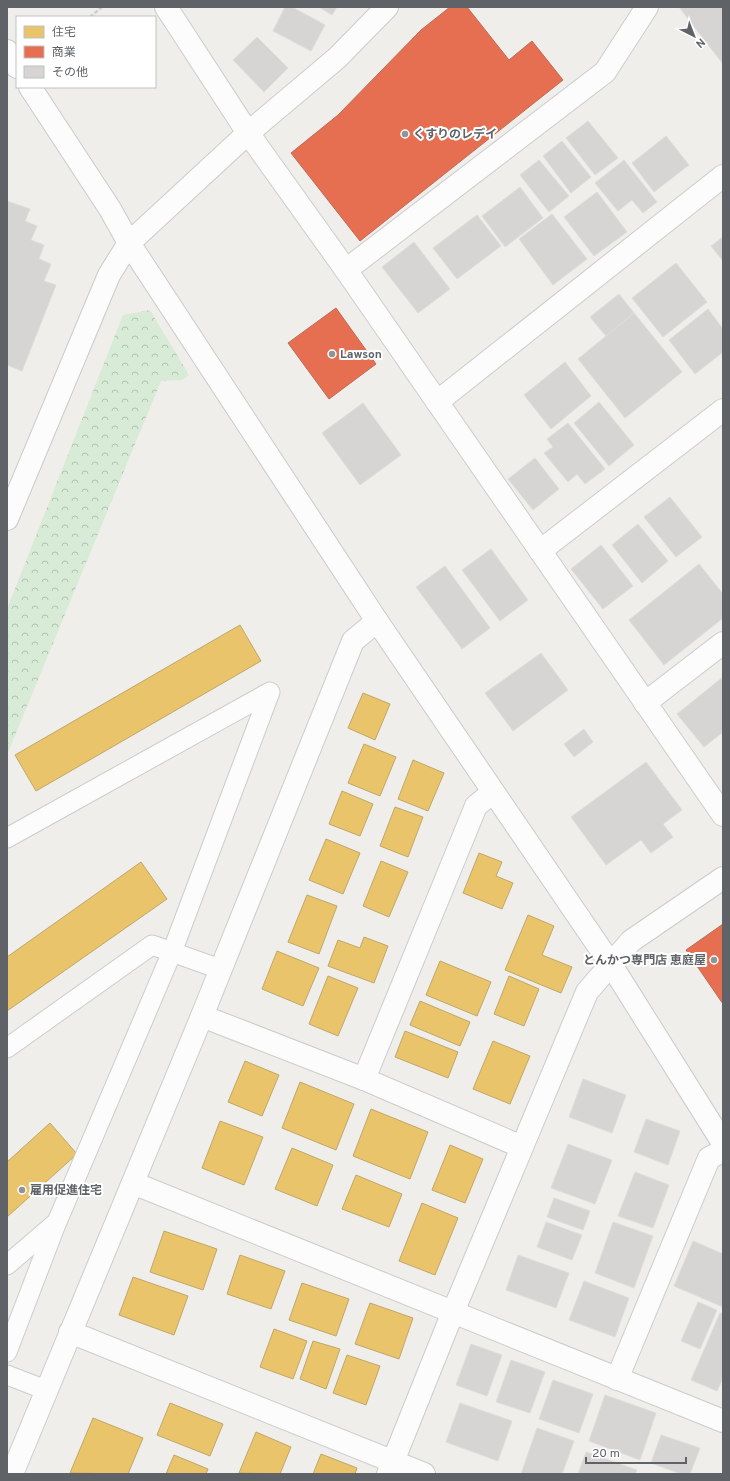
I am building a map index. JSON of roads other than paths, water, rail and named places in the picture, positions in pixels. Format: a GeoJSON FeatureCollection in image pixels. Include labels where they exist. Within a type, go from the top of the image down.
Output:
{"type":"FeatureCollection","features":[{"type":"Feature","properties":{"kind":"street"},"geometry":{"type":"LineString","coordinates":[[166,7],[248,133],[346,270],[723,815]]}},
{"type":"Feature","properties":{"kind":"street"},"geometry":{"type":"LineString","coordinates":[[7,519],[109,276],[129,243],[248,133],[337,58],[387,7]]}},
{"type":"Feature","properties":{"kind":"street"},"geometry":{"type":"LineString","coordinates":[[346,270],[606,72],[647,7]]}},
{"type":"Feature","properties":{"kind":"street"},"geometry":{"type":"LineString","coordinates":[[7,51],[16,65]]}},
{"type":"Feature","properties":{"kind":"street"},"geometry":{"type":"LineString","coordinates":[[31,88],[110,209],[129,243],[377,621],[610,963],[723,1143]]}},
{"type":"Feature","properties":{"kind":"street"},"geometry":{"type":"LineString","coordinates":[[437,402],[723,176]]}},
{"type":"Feature","properties":{"kind":"street"},"geometry":{"type":"LineString","coordinates":[[540,551],[723,410]]}},
{"type":"Feature","properties":{"kind":"street"},"geometry":{"type":"LineString","coordinates":[[12,1474],[202,1016],[353,641],[377,621]]}},
{"type":"Feature","properties":{"kind":"street"},"geometry":{"type":"LineString","coordinates":[[645,703],[723,643]]}},
{"type":"Feature","properties":{"kind":"street"},"geometry":{"type":"LineString","coordinates":[[364,1079],[476,806],[493,792]]}},
{"type":"Feature","properties":{"kind":"street"},"geometry":{"type":"LineString","coordinates":[[390,1468],[453,1312],[587,992],[610,963],[631,941],[723,878]]}},
{"type":"Feature","properties":{"kind":"street"},"geometry":{"type":"LineString","coordinates":[[202,1016],[364,1079],[522,1147]]}},
{"type":"Feature","properties":{"kind":"street"},"geometry":{"type":"LineString","coordinates":[[617,1379],[709,1158],[723,1151]]}},
{"type":"Feature","properties":{"kind":"street"},"geometry":{"type":"LineString","coordinates":[[133,1183],[723,1421]]}},
{"type":"Feature","properties":{"kind":"street"},"geometry":{"type":"LineString","coordinates":[[70,1332],[390,1468],[424,1474]]}},
{"type":"Feature","properties":{"kind":"lane"},"geometry":{"type":"LineString","coordinates":[[7,838],[270,692],[172,952],[57,1222],[7,1352]]}},
{"type":"Feature","properties":{"kind":"lane"},"geometry":{"type":"LineString","coordinates":[[7,1048],[152,945],[220,969]]}},
{"type":"Feature","properties":{"kind":"lane"},"geometry":{"type":"LineString","coordinates":[[7,1265],[57,1222]]}},
{"type":"Feature","properties":{"kind":"lane"},"geometry":{"type":"LineString","coordinates":[[7,1375],[46,1390]]}},
{"type":"Feature","properties":{"kind":"place","name":"くすりのレデイ"},"geometry":{"type":"Point","coordinates":[405,134]}},
{"type":"Feature","properties":{"kind":"place","name":"Lawson"},"geometry":{"type":"Point","coordinates":[332,354]}},
{"type":"Feature","properties":{"kind":"place","name":"とんかつ専門店 恵庭屋"},"geometry":{"type":"Point","coordinates":[714,960]}},
{"type":"Feature","properties":{"kind":"place","name":"雇用促進住宅"},"geometry":{"type":"Point","coordinates":[22,1190]}}]}
